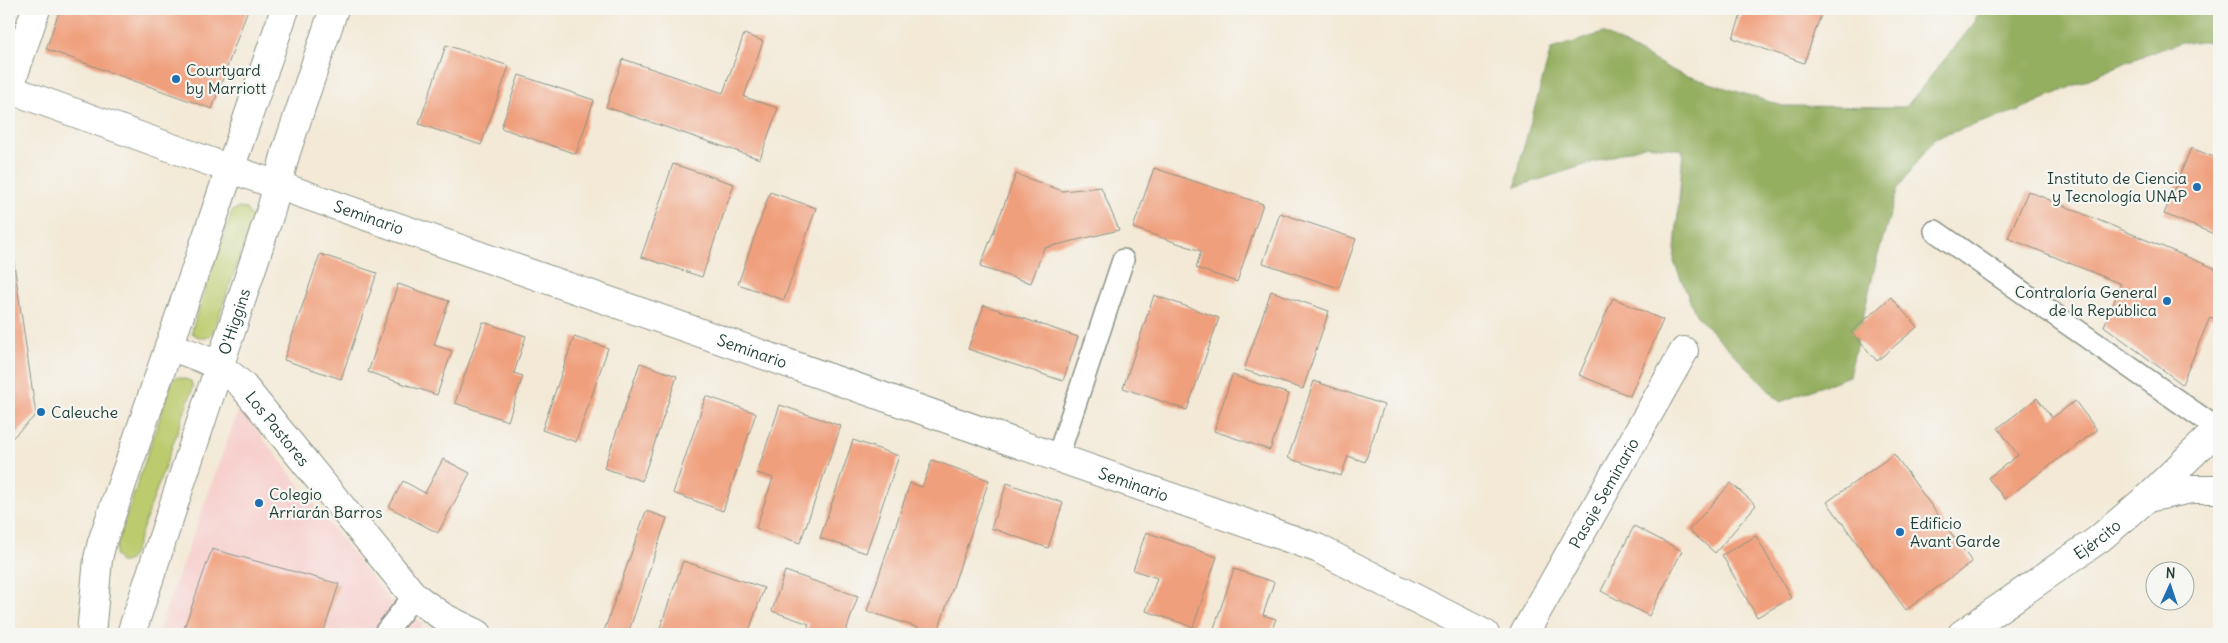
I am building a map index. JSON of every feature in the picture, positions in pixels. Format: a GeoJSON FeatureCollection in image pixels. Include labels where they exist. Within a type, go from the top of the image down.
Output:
{"type":"FeatureCollection","features":[{"type":"Feature","properties":{"kind":"street"},"geometry":{"type":"LineString","coordinates":[[9,89],[36,9]]}},
{"type":"Feature","properties":{"kind":"street"},"geometry":{"type":"LineString","coordinates":[[91,634],[98,559],[102,542],[285,9]]}},
{"type":"Feature","properties":{"kind":"street","name":"O'Higgins"},"geometry":{"type":"LineString","coordinates":[[131,634],[334,9]]}},
{"type":"Feature","properties":{"kind":"street","name":"Seminario"},"geometry":{"type":"LineString","coordinates":[[9,89],[229,168],[1317,548],[1485,634]]}},
{"type":"Feature","properties":{"kind":"street","name":"Los Pastores"},"geometry":{"type":"LineString","coordinates":[[168,346],[219,365],[244,386],[414,596],[443,617],[478,634]]}},
{"type":"Feature","properties":{"kind":"street","name":"Pasaje Seminario"},"geometry":{"type":"LineString","coordinates":[[1524,634],[1684,351]]}},
{"type":"Feature","properties":{"kind":"street","name":"Ejército"},"geometry":{"type":"LineString","coordinates":[[1962,634],[2100,539],[2147,498],[2219,429]]}},
{"type":"Feature","properties":{"kind":"street"},"geometry":{"type":"LineString","coordinates":[[2147,498],[2191,489],[2219,489]]}},
{"type":"Feature","properties":{"kind":"lane"},"geometry":{"type":"LineString","coordinates":[[1935,231],[2219,429]]}},
{"type":"Feature","properties":{"kind":"lane"},"geometry":{"type":"LineString","coordinates":[[1058,456],[1123,260]]}},
{"type":"Feature","properties":{"kind":"lane"},"geometry":{"type":"LineString","coordinates":[[384,634],[414,596]]}},
{"type":"Feature","properties":{"kind":"shaded area","name":"Colegio Arriarán Barros"},"geometry":{"type":"Polygon","coordinates":[[[239,408],[388,599],[423,623],[418,634],[157,634],[239,408]]]}},
{"type":"Feature","properties":{"kind":"green space"},"geometry":{"type":"Polygon","coordinates":[[[1978,9],[2219,9],[2219,42],[2182,42],[2129,61],[2019,110],[1935,138],[1898,188],[1877,258],[1849,376],[1780,402],[1696,315],[1674,262],[1683,150],[1647,145],[1516,187],[1521,157],[1551,49],[1603,33],[1678,73],[1783,106],[1906,107],[1975,22],[1978,9]]]}},
{"type":"Feature","properties":{"kind":"green space"},"geometry":{"type":"Polygon","coordinates":[[[238,208],[246,209],[253,219],[213,333],[207,338],[200,338],[192,333],[193,326],[232,211],[238,208]]]}},
{"type":"Feature","properties":{"kind":"green space"},"geometry":{"type":"Polygon","coordinates":[[[178,377],[191,381],[193,388],[134,553],[128,561],[120,562],[115,555],[117,544],[173,379],[178,377]]]}},
{"type":"Feature","properties":{"kind":"building","name":"Courtyard by Marriott"},"geometry":{"type":"Polygon","coordinates":[[[60,9],[153,9],[166,14],[168,9],[248,9],[212,109],[46,49],[60,9]]]}},
{"type":"Feature","properties":{"kind":"building"},"geometry":{"type":"Polygon","coordinates":[[[1743,9],[1823,9],[1804,63],[1733,38],[1743,9]]]}},
{"type":"Feature","properties":{"kind":"building"},"geometry":{"type":"Polygon","coordinates":[[[744,34],[763,41],[744,97],[778,108],[760,159],[606,107],[623,59],[723,93],[744,34]]]}},
{"type":"Feature","properties":{"kind":"building"},"geometry":{"type":"Polygon","coordinates":[[[446,45],[509,66],[481,145],[419,124],[446,45]]]}},
{"type":"Feature","properties":{"kind":"building"},"geometry":{"type":"Polygon","coordinates":[[[519,75],[594,100],[576,154],[501,128],[519,75]]]}},
{"type":"Feature","properties":{"kind":"building","name":"Instituto de Ciencia y Tecnología UNAP"},"geometry":{"type":"Polygon","coordinates":[[[2191,148],[2219,159],[2219,236],[2164,214],[2191,148]]]}},
{"type":"Feature","properties":{"kind":"building"},"geometry":{"type":"Polygon","coordinates":[[[673,164],[734,184],[702,277],[641,257],[673,164]]]}},
{"type":"Feature","properties":{"kind":"building"},"geometry":{"type":"Polygon","coordinates":[[[1154,168],[1263,204],[1237,282],[1196,268],[1201,251],[1133,228],[1154,168]]]}},
{"type":"Feature","properties":{"kind":"building"},"geometry":{"type":"Polygon","coordinates":[[[1016,174],[1063,191],[1101,187],[1119,230],[1044,248],[1031,283],[980,267],[1016,174]]]}},
{"type":"Feature","properties":{"kind":"building","name":"Contraloría General de la República"},"geometry":{"type":"Polygon","coordinates":[[[2028,191],[2219,270],[2219,321],[2210,317],[2182,384],[2104,326],[2121,284],[2008,238],[2028,191]]]}},
{"type":"Feature","properties":{"kind":"building"},"geometry":{"type":"Polygon","coordinates":[[[770,192],[816,208],[784,300],[738,284],[770,192]]]}},
{"type":"Feature","properties":{"kind":"building"},"geometry":{"type":"Polygon","coordinates":[[[1280,213],[1356,239],[1339,288],[1263,263],[1280,213]]]}},
{"type":"Feature","properties":{"kind":"building"},"geometry":{"type":"Polygon","coordinates":[[[320,254],[377,273],[341,379],[284,360],[320,254]]]}},
{"type":"Feature","properties":{"kind":"building"},"geometry":{"type":"Polygon","coordinates":[[[9,257],[13,257],[36,415],[9,441],[9,257]]]}},
{"type":"Feature","properties":{"kind":"building"},"geometry":{"type":"Polygon","coordinates":[[[398,284],[449,301],[434,345],[452,351],[437,395],[368,372],[398,284]]]}},
{"type":"Feature","properties":{"kind":"building"},"geometry":{"type":"Polygon","coordinates":[[[1271,291],[1329,311],[1303,389],[1244,370],[1271,291]]]}},
{"type":"Feature","properties":{"kind":"building"},"geometry":{"type":"Polygon","coordinates":[[[1154,295],[1219,318],[1187,410],[1123,388],[1154,295]]]}},
{"type":"Feature","properties":{"kind":"building"},"geometry":{"type":"Polygon","coordinates":[[[1891,297],[1917,327],[1877,361],[1851,332],[1891,297]]]}},
{"type":"Feature","properties":{"kind":"building"},"geometry":{"type":"Polygon","coordinates":[[[1613,298],[1663,320],[1630,396],[1579,375],[1613,298]]]}},
{"type":"Feature","properties":{"kind":"building"},"geometry":{"type":"Polygon","coordinates":[[[984,305],[1078,337],[1063,381],[968,349],[984,305]]]}},
{"type":"Feature","properties":{"kind":"building"},"geometry":{"type":"Polygon","coordinates":[[[483,322],[526,336],[514,373],[523,376],[508,421],[455,403],[483,322]]]}},
{"type":"Feature","properties":{"kind":"building"},"geometry":{"type":"Polygon","coordinates":[[[574,337],[608,348],[576,442],[542,430],[574,337]]]}},
{"type":"Feature","properties":{"kind":"building"},"geometry":{"type":"Polygon","coordinates":[[[640,363],[677,376],[642,481],[604,468],[640,363]]]}},
{"type":"Feature","properties":{"kind":"building"},"geometry":{"type":"Polygon","coordinates":[[[1232,375],[1289,394],[1270,450],[1214,431],[1232,375]]]}},
{"type":"Feature","properties":{"kind":"building"},"geometry":{"type":"Polygon","coordinates":[[[1314,381],[1384,405],[1365,462],[1348,456],[1341,476],[1288,458],[1314,381]]]}},
{"type":"Feature","properties":{"kind":"building"},"geometry":{"type":"Polygon","coordinates":[[[706,396],[756,413],[723,511],[673,493],[706,396]]]}},
{"type":"Feature","properties":{"kind":"building"},"geometry":{"type":"Polygon","coordinates":[[[2037,398],[2052,418],[2075,401],[2097,430],[2005,499],[1988,478],[2018,455],[1998,428],[2037,398]]]}},
{"type":"Feature","properties":{"kind":"building"},"geometry":{"type":"Polygon","coordinates":[[[780,405],[841,426],[800,543],[756,528],[773,478],[757,473],[780,405]]]}},
{"type":"Feature","properties":{"kind":"building"},"geometry":{"type":"Polygon","coordinates":[[[853,440],[899,456],[866,553],[820,538],[853,440]]]}},
{"type":"Feature","properties":{"kind":"building","name":"Edificio Avant Garde"},"geometry":{"type":"Polygon","coordinates":[[[1894,454],[1972,562],[1906,610],[1827,502],[1894,454]]]}},
{"type":"Feature","properties":{"kind":"building"},"geometry":{"type":"Polygon","coordinates":[[[443,459],[470,473],[438,533],[389,507],[403,481],[425,493],[443,459]]]}},
{"type":"Feature","properties":{"kind":"building"},"geometry":{"type":"Polygon","coordinates":[[[932,460],[989,480],[937,634],[867,611],[910,483],[922,487],[932,460]]]}},
{"type":"Feature","properties":{"kind":"building"},"geometry":{"type":"Polygon","coordinates":[[[1007,483],[1063,503],[1048,548],[991,528],[1007,483]]]}},
{"type":"Feature","properties":{"kind":"building"},"geometry":{"type":"Polygon","coordinates":[[[1731,483],[1756,505],[1715,553],[1689,530],[1731,483]]]}},
{"type":"Feature","properties":{"kind":"building"},"geometry":{"type":"Polygon","coordinates":[[[646,511],[667,518],[628,634],[603,634],[646,511]]]}},
{"type":"Feature","properties":{"kind":"building"},"geometry":{"type":"Polygon","coordinates":[[[1634,526],[1682,551],[1649,616],[1601,591],[1634,526]]]}},
{"type":"Feature","properties":{"kind":"building"},"geometry":{"type":"Polygon","coordinates":[[[1146,532],[1217,557],[1193,627],[1146,611],[1157,578],[1133,570],[1146,532]]]}},
{"type":"Feature","properties":{"kind":"building"},"geometry":{"type":"Polygon","coordinates":[[[1756,536],[1791,598],[1757,617],[1722,555],[1756,536]]]}},
{"type":"Feature","properties":{"kind":"building"},"geometry":{"type":"Polygon","coordinates":[[[212,549],[339,584],[323,634],[182,634],[212,549]]]}},
{"type":"Feature","properties":{"kind":"building"},"geometry":{"type":"Polygon","coordinates":[[[683,561],[764,588],[748,634],[658,634],[683,561]]]}},
{"type":"Feature","properties":{"kind":"building"},"geometry":{"type":"Polygon","coordinates":[[[1234,569],[1274,582],[1263,615],[1276,619],[1270,634],[1212,634],[1234,569]]]}},
{"type":"Feature","properties":{"kind":"building"},"geometry":{"type":"Polygon","coordinates":[[[785,571],[858,596],[845,634],[805,634],[809,624],[772,611],[785,571]]]}},
{"type":"Feature","properties":{"kind":"place","name":"Courtyard by Marriott"},"geometry":{"type":"Point","coordinates":[176,79]}},
{"type":"Feature","properties":{"kind":"place","name":"Instituto de Ciencia y Tecnología UNAP"},"geometry":{"type":"Point","coordinates":[2197,187]}},
{"type":"Feature","properties":{"kind":"place","name":"Contraloría General de la República"},"geometry":{"type":"Point","coordinates":[2167,301]}},
{"type":"Feature","properties":{"kind":"place","name":"Caleuche"},"geometry":{"type":"Point","coordinates":[41,412]}},
{"type":"Feature","properties":{"kind":"place","name":"Colegio Arriarán Barros"},"geometry":{"type":"Point","coordinates":[259,503]}},
{"type":"Feature","properties":{"kind":"place","name":"Edificio Avant Garde"},"geometry":{"type":"Point","coordinates":[1900,532]}}]}
